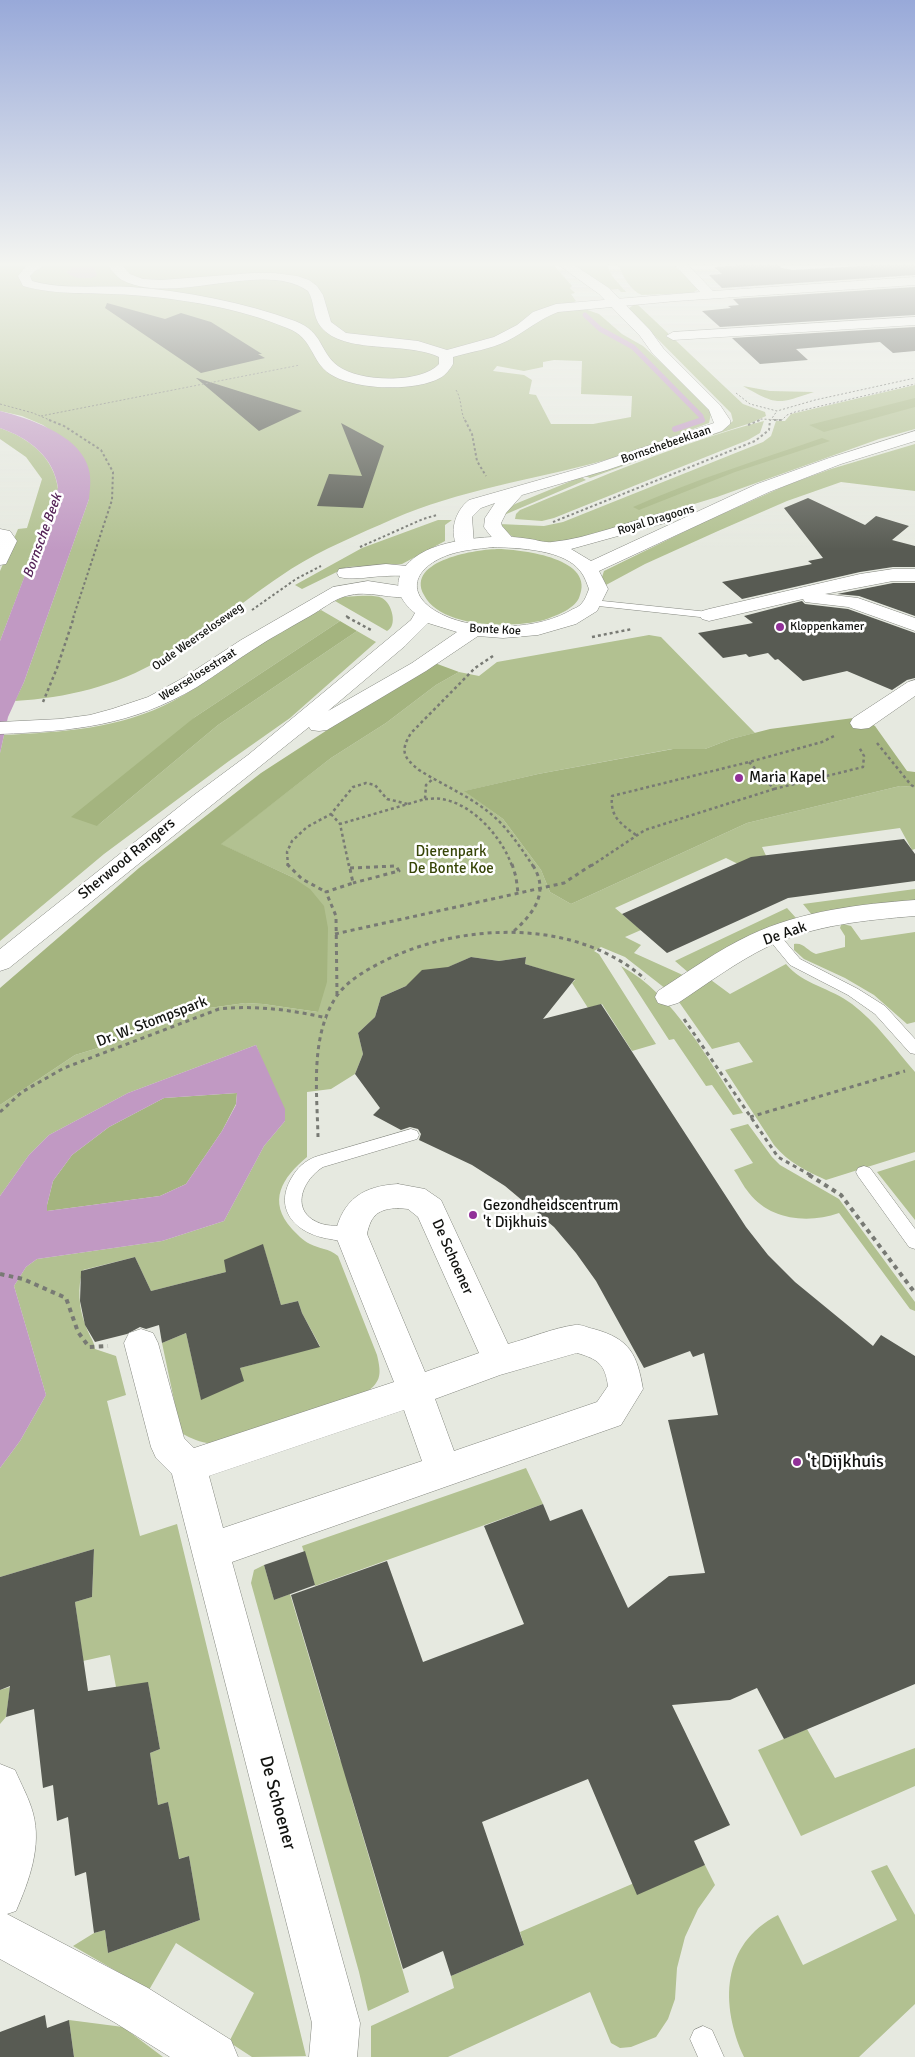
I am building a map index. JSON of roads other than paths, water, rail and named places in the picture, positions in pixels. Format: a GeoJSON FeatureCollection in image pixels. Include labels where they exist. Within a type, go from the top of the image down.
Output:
{"type":"FeatureCollection","features":[{"type":"Feature","properties":{"kind":"street"},"geometry":{"type":"LineString","coordinates":[[323,359],[334,370],[355,379],[386,382],[430,378],[441,371],[446,364],[446,359]]}},
{"type":"Feature","properties":{"kind":"street","name":"Bornschebeeklaan"},"geometry":{"type":"LineString","coordinates":[[465,545],[462,516],[467,509],[486,500],[515,494],[717,428],[722,424],[722,420],[715,408],[666,359]]}},
{"type":"Feature","properties":{"kind":"street","name":"Royal Dragoons"},"geometry":{"type":"LineString","coordinates":[[590,569],[612,557],[763,488],[834,461],[915,436]]}},
{"type":"Feature","properties":{"kind":"street","name":"Royal Dragoons"},"geometry":{"type":"LineString","coordinates":[[549,548],[581,542],[763,488]]}},
{"type":"Feature","properties":{"kind":"street","name":"Bornschebeeklaan"},"geometry":{"type":"LineString","coordinates":[[507,542],[492,525],[492,520],[501,507],[515,494]]}},
{"type":"Feature","properties":{"kind":"street"},"geometry":{"type":"LineString","coordinates":[[0,534],[4,535],[8,541],[0,560]]}},
{"type":"Feature","properties":{"kind":"street"},"geometry":{"type":"LineString","coordinates":[[407,592],[408,577],[412,571],[430,557],[465,545],[507,542],[549,548],[572,556],[590,569],[598,584],[597,596],[593,602]]}},
{"type":"Feature","properties":{"kind":"street","name":"Weerselosestraat"},"geometry":{"type":"LineString","coordinates":[[248,644],[306,594],[338,576],[356,571],[412,571]]}},
{"type":"Feature","properties":{"kind":"street"},"geometry":{"type":"LineString","coordinates":[[709,615],[847,583],[885,576],[915,576]]}},
{"type":"Feature","properties":{"kind":"street"},"geometry":{"type":"LineString","coordinates":[[847,583],[841,592],[851,602]]}},
{"type":"Feature","properties":{"kind":"street","name":"Weerselosestraat"},"geometry":{"type":"LineString","coordinates":[[0,728],[90,721],[119,714],[155,701],[190,682],[248,644],[340,591],[368,587],[407,592]]}},
{"type":"Feature","properties":{"kind":"street","name":"Bonte Koe"},"geometry":{"type":"LineString","coordinates":[[407,592],[417,608],[437,620],[474,630],[508,633],[550,628],[581,614],[593,602]]}},
{"type":"Feature","properties":{"kind":"street"},"geometry":{"type":"LineString","coordinates":[[775,600],[809,598],[851,602],[915,625]]}},
{"type":"Feature","properties":{"kind":"street","name":"Sherwood Rangers"},"geometry":{"type":"LineString","coordinates":[[0,962],[202,800],[256,760],[398,642],[425,614]]}},
{"type":"Feature","properties":{"kind":"street","name":"Sherwood Rangers"},"geometry":{"type":"LineString","coordinates":[[256,760],[380,691],[474,630]]}},
{"type":"Feature","properties":{"kind":"street"},"geometry":{"type":"LineString","coordinates":[[853,726],[891,704],[915,686]]}},
{"type":"Feature","properties":{"kind":"street","name":"De Aak"},"geometry":{"type":"LineString","coordinates":[[668,997],[729,958],[772,936],[836,918],[915,908]]}},
{"type":"Feature","properties":{"kind":"street","name":"De Schoener"},"geometry":{"type":"LineString","coordinates":[[352,1234],[355,1219],[364,1206],[378,1199],[396,1195],[416,1199],[430,1209],[499,1361]]}},
{"type":"Feature","properties":{"kind":"street"},"geometry":{"type":"LineString","coordinates":[[352,1234],[415,1391],[443,1470]]}},
{"type":"Feature","properties":{"kind":"street"},"geometry":{"type":"LineString","coordinates":[[141,1343],[169,1447],[188,1466],[415,1391],[499,1361],[577,1339],[603,1346],[622,1364],[626,1389],[609,1414],[210,1551]]}},
{"type":"Feature","properties":{"kind":"street","name":"De Schoener"},"geometry":{"type":"LineString","coordinates":[[188,1466],[336,2023],[333,2057]]}},
{"type":"Feature","properties":{"kind":"street"},"geometry":{"type":"LineString","coordinates":[[0,1785],[12,1815],[14,1850],[4,1888],[0,1895]]}},
{"type":"Feature","properties":{"kind":"street"},"geometry":{"type":"LineString","coordinates":[[0,1934],[130,2005],[214,2057]]}},
{"type":"Feature","properties":{"kind":"lane"},"geometry":{"type":"LineString","coordinates":[[593,602],[709,615]]}},
{"type":"Feature","properties":{"kind":"lane"},"geometry":{"type":"LineString","coordinates":[[772,936],[795,962],[853,992],[880,1010],[915,1049]]}},
{"type":"Feature","properties":{"kind":"lane"},"geometry":{"type":"LineString","coordinates":[[352,1234],[324,1232],[305,1223],[292,1206],[293,1188],[312,1165],[318,1162],[411,1135]]}},
{"type":"Feature","properties":{"kind":"lane"},"geometry":{"type":"LineString","coordinates":[[864,1172],[915,1242]]}},
{"type":"Feature","properties":{"kind":"water","name":"Bornsche Beek"},"geometry":{"type":"Polygon","coordinates":[[[0,411],[37,423],[73,444],[87,464],[90,482],[89,499],[24,682],[8,717],[0,753],[0,641],[58,488],[56,477],[46,458],[21,437],[0,428],[0,411]]]}},
{"type":"Feature","properties":{"kind":"water"},"geometry":{"type":"Polygon","coordinates":[[[256,1045],[285,1109],[285,1121],[264,1146],[224,1221],[162,1241],[37,1259],[26,1267],[14,1286],[46,1395],[20,1441],[0,1468],[0,1196],[29,1155],[49,1135],[128,1093],[256,1045]],[[237,1093],[164,1098],[109,1127],[72,1155],[53,1181],[47,1211],[160,1196],[186,1184],[222,1131],[236,1105],[237,1093]]]}},
{"type":"Feature","properties":{"kind":"waterway"},"geometry":{"type":"LineString","coordinates":[[645,359],[701,416],[702,420],[675,429]]}},
{"type":"Feature","properties":{"kind":"place","name":"Kloppenkamer"},"geometry":{"type":"Point","coordinates":[780,627]}},
{"type":"Feature","properties":{"kind":"place","name":"Maria Kapel"},"geometry":{"type":"Point","coordinates":[739,778]}},
{"type":"Feature","properties":{"kind":"place","name":"Gezondheidscentrum 't Dijkhuis"},"geometry":{"type":"Point","coordinates":[473,1215]}},
{"type":"Feature","properties":{"kind":"place","name":"'t Dijkhuis"},"geometry":{"type":"Point","coordinates":[797,1462]}},
{"type":"Feature","properties":{"kind":"park label","name":"Dierenpark De Bonte Koe"},"geometry":{"type":"Point","coordinates":[451,860]}}]}
